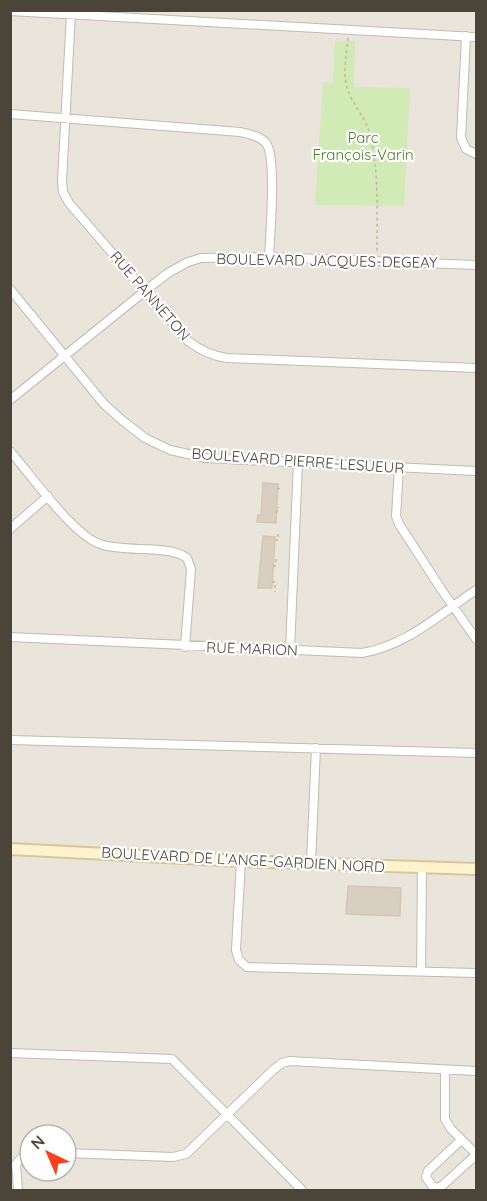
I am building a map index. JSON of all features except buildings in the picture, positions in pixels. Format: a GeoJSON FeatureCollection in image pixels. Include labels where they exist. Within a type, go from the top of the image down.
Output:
{"type":"FeatureCollection","features":[{"type":"Feature","properties":{"kind":"main road","name":"BOULEVARD DE L'ANGE-GARDIEN NORD"},"geometry":{"type":"LineString","coordinates":[[10,849],[241,861],[477,869]]}},
{"type":"Feature","properties":{"kind":"street"},"geometry":{"type":"LineString","coordinates":[[10,11],[477,37]]}},
{"type":"Feature","properties":{"kind":"street","name":"RUE PANNETON"},"geometry":{"type":"LineString","coordinates":[[71,13],[63,192],[69,203],[188,341],[199,350],[213,355],[238,358],[477,368]]}},
{"type":"Feature","properties":{"kind":"street"},"geometry":{"type":"LineString","coordinates":[[466,36],[461,138],[466,149],[477,154]]}},
{"type":"Feature","properties":{"kind":"street"},"geometry":{"type":"LineString","coordinates":[[10,114],[240,132],[260,138],[268,145],[271,165],[269,257]]}},
{"type":"Feature","properties":{"kind":"street","name":"BOULEVARD JACQUES-DEGEAY"},"geometry":{"type":"LineString","coordinates":[[10,400],[168,273],[201,258],[269,257],[477,265]]}},
{"type":"Feature","properties":{"kind":"street","name":"BOULEVARD PIERRE-LESUEUR"},"geometry":{"type":"LineString","coordinates":[[10,289],[105,404],[145,438],[162,446],[206,458],[477,471]]}},
{"type":"Feature","properties":{"kind":"street"},"geometry":{"type":"LineString","coordinates":[[10,451],[82,534],[100,544],[176,552],[187,558],[191,569],[185,647]]}},
{"type":"Feature","properties":{"kind":"street"},"geometry":{"type":"LineString","coordinates":[[290,650],[298,462]]}},
{"type":"Feature","properties":{"kind":"street"},"geometry":{"type":"LineString","coordinates":[[399,468],[396,516],[399,524],[452,606],[477,639]]}},
{"type":"Feature","properties":{"kind":"street"},"geometry":{"type":"LineString","coordinates":[[10,530],[48,496]]}},
{"type":"Feature","properties":{"kind":"street","name":"RUE MARION"},"geometry":{"type":"LineString","coordinates":[[10,638],[362,653],[375,651],[408,637],[477,590]]}},
{"type":"Feature","properties":{"kind":"street"},"geometry":{"type":"LineString","coordinates":[[10,740],[477,753]]}},
{"type":"Feature","properties":{"kind":"street"},"geometry":{"type":"LineString","coordinates":[[311,863],[316,748]]}},
{"type":"Feature","properties":{"kind":"street"},"geometry":{"type":"LineString","coordinates":[[241,861],[236,950],[239,960],[247,967],[477,973]]}},
{"type":"Feature","properties":{"kind":"street"},"geometry":{"type":"LineString","coordinates":[[421,971],[422,867]]}},
{"type":"Feature","properties":{"kind":"street"},"geometry":{"type":"LineString","coordinates":[[10,1053],[172,1059],[302,1191]]}},
{"type":"Feature","properties":{"kind":"street"},"geometry":{"type":"LineString","coordinates":[[78,1153],[180,1157],[186,1154],[273,1070],[282,1063],[290,1061],[477,1071]]}},
{"type":"Feature","properties":{"kind":"street"},"geometry":{"type":"LineString","coordinates":[[445,1071],[445,1119],[461,1140],[477,1154],[444,1185],[437,1188],[427,1181],[428,1171],[461,1140]]}},
{"type":"Feature","properties":{"kind":"street"},"geometry":{"type":"LineString","coordinates":[[18,1162],[16,1164],[18,1191]]}},
{"type":"Feature","properties":{"kind":"path"},"geometry":{"type":"LineString","coordinates":[[348,29],[345,81],[349,95],[366,120],[371,137],[377,195],[377,261]]}},
{"type":"Feature","properties":{"kind":"path"},"geometry":{"type":"LineString","coordinates":[[278,489],[283,488]]}},
{"type":"Feature","properties":{"kind":"path"},"geometry":{"type":"LineString","coordinates":[[276,513],[279,507]]}},
{"type":"Feature","properties":{"kind":"path"},"geometry":{"type":"LineString","coordinates":[[275,540],[278,540],[278,534]]}},
{"type":"Feature","properties":{"kind":"path"},"geometry":{"type":"LineString","coordinates":[[273,566],[275,566],[277,557]]}},
{"type":"Feature","properties":{"kind":"path"},"geometry":{"type":"LineString","coordinates":[[273,582],[275,582],[274,592]]}},
{"type":"Feature","properties":{"kind":"shaded area"},"geometry":{"type":"Polygon","coordinates":[[[10,11],[476,11],[476,1190],[11,1190],[10,11]]]}},
{"type":"Feature","properties":{"kind":"green space","name":"Parc François-Varin"},"geometry":{"type":"Polygon","coordinates":[[[335,41],[355,41],[354,87],[410,88],[404,206],[315,205],[323,82],[333,83],[335,41]]]}}]}
